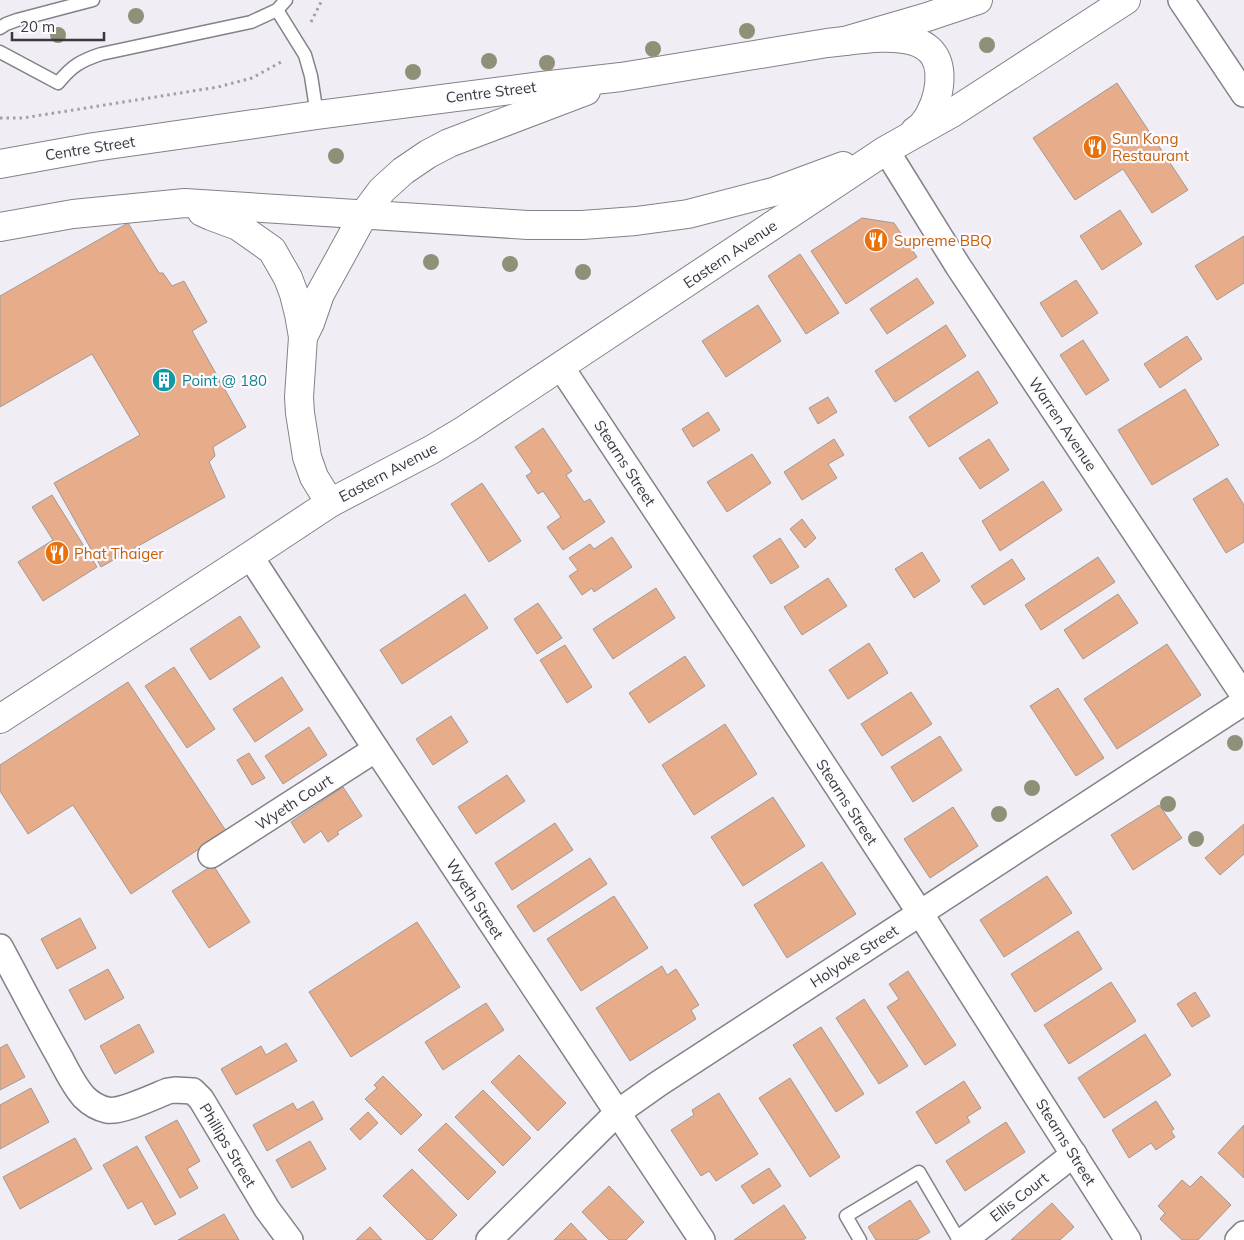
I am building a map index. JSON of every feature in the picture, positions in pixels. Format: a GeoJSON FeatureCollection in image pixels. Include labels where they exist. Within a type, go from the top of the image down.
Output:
{"type":"FeatureCollection","features":[{"type":"Feature","properties":{"kind":"main road","name":"Centre Street"},"geometry":{"type":"LineString","coordinates":[[0,164],[94,147],[317,115],[496,91],[621,77],[845,41],[978,0]]}},
{"type":"Feature","properties":{"kind":"main road","name":"Eastern Avenue"},"geometry":{"type":"LineString","coordinates":[[0,719],[330,503],[431,450],[466,429],[886,150],[952,113],[1126,0]]}},
{"type":"Feature","properties":{"kind":"main road"},"geometry":{"type":"LineString","coordinates":[[0,228],[73,214],[185,203],[528,225],[582,225],[636,221],[688,214],[773,192],[886,150],[919,128],[927,118],[937,94],[939,71],[937,61],[932,52],[926,46],[906,39],[871,38],[845,41]]}},
{"type":"Feature","properties":{"kind":"main road","name":"Eastern Avenue"},"geometry":{"type":"LineString","coordinates":[[330,503],[314,477],[307,457],[300,413],[303,337],[320,294],[364,214],[382,190],[403,170],[448,143],[621,77]]}},
{"type":"Feature","properties":{"kind":"main road"},"geometry":{"type":"LineString","coordinates":[[185,203],[211,216],[238,226],[272,250],[288,278],[294,294],[300,314],[303,337]]}},
{"type":"Feature","properties":{"kind":"street"},"geometry":{"type":"LineString","coordinates":[[1181,0],[1244,94]]}},
{"type":"Feature","properties":{"kind":"street","name":"Warren Avenue"},"geometry":{"type":"LineString","coordinates":[[886,150],[958,266],[1244,696]]}},
{"type":"Feature","properties":{"kind":"street","name":"Stearns Street"},"geometry":{"type":"LineString","coordinates":[[561,367],[920,913],[1128,1240]]}},
{"type":"Feature","properties":{"kind":"street","name":"Wyeth Street"},"geometry":{"type":"LineString","coordinates":[[250,556],[702,1240]]}},
{"type":"Feature","properties":{"kind":"street","name":"Holyoke Street"},"geometry":{"type":"LineString","coordinates":[[489,1240],[617,1113],[666,1079],[1244,702]]}},
{"type":"Feature","properties":{"kind":"street","name":"Wyeth Court"},"geometry":{"type":"LineString","coordinates":[[211,856],[376,749]]}},
{"type":"Feature","properties":{"kind":"street","name":"Phillips Street"},"geometry":{"type":"LineString","coordinates":[[0,947],[52,1044],[84,1096],[98,1107],[111,1111],[125,1108],[168,1091],[193,1091],[202,1099],[267,1209],[290,1240]]}},
{"type":"Feature","properties":{"kind":"street","name":"Ellis Court"},"geometry":{"type":"LineString","coordinates":[[964,1240],[1074,1154]]}},
{"type":"Feature","properties":{"kind":"street"},"geometry":{"type":"LineString","coordinates":[[1238,1240],[1244,1234]]}},
{"type":"Feature","properties":{"kind":"lane"},"geometry":{"type":"LineString","coordinates":[[0,28],[17,20],[93,0]]}},
{"type":"Feature","properties":{"kind":"lane"},"geometry":{"type":"LineString","coordinates":[[0,52],[58,83],[76,64],[88,58],[243,24],[277,10],[286,0]]}},
{"type":"Feature","properties":{"kind":"lane"},"geometry":{"type":"LineString","coordinates":[[277,10],[305,55],[309,66],[317,115]]}},
{"type":"Feature","properties":{"kind":"lane"},"geometry":{"type":"LineString","coordinates":[[860,1240],[846,1216],[919,1172],[959,1240]]}},
{"type":"Feature","properties":{"kind":"path"},"geometry":{"type":"LineString","coordinates":[[0,118],[23,118],[243,81],[261,74],[286,59],[314,16],[322,0]]}},
{"type":"Feature","properties":{"kind":"building"},"geometry":{"type":"Polygon","coordinates":[[[1117,83],[1188,190],[1152,213],[1123,169],[1075,200],[1033,138],[1117,83]]]}},
{"type":"Feature","properties":{"kind":"building"},"geometry":{"type":"Polygon","coordinates":[[[1120,210],[1142,244],[1102,270],[1080,236],[1120,210]]]}},
{"type":"Feature","properties":{"kind":"building"},"geometry":{"type":"Polygon","coordinates":[[[862,218],[894,223],[917,257],[846,304],[811,251],[862,218]]]}},
{"type":"Feature","properties":{"kind":"building","name":"Point @ 180"},"geometry":{"type":"Polygon","coordinates":[[[128,223],[159,273],[163,273],[172,286],[184,281],[207,322],[192,331],[246,427],[213,447],[215,456],[209,462],[225,497],[101,567],[54,483],[140,435],[92,354],[0,407],[0,296],[128,223]]]}},
{"type":"Feature","properties":{"kind":"building"},"geometry":{"type":"Polygon","coordinates":[[[1244,236],[1244,283],[1217,300],[1195,266],[1244,236]]]}},
{"type":"Feature","properties":{"kind":"building"},"geometry":{"type":"Polygon","coordinates":[[[800,254],[839,313],[806,334],[768,276],[800,254]]]}},
{"type":"Feature","properties":{"kind":"building"},"geometry":{"type":"Polygon","coordinates":[[[917,278],[934,303],[887,334],[870,309],[917,278]]]}},
{"type":"Feature","properties":{"kind":"building"},"geometry":{"type":"Polygon","coordinates":[[[1076,280],[1098,313],[1062,337],[1040,303],[1076,280]]]}},
{"type":"Feature","properties":{"kind":"building"},"geometry":{"type":"Polygon","coordinates":[[[758,305],[781,341],[726,377],[702,341],[758,305]]]}},
{"type":"Feature","properties":{"kind":"building"},"geometry":{"type":"Polygon","coordinates":[[[946,325],[966,356],[895,402],[875,371],[946,325]]]}},
{"type":"Feature","properties":{"kind":"building"},"geometry":{"type":"Polygon","coordinates":[[[1187,336],[1202,359],[1160,388],[1144,364],[1187,336]]]}},
{"type":"Feature","properties":{"kind":"building"},"geometry":{"type":"Polygon","coordinates":[[[1083,340],[1109,380],[1086,395],[1060,355],[1083,340]]]}},
{"type":"Feature","properties":{"kind":"building"},"geometry":{"type":"Polygon","coordinates":[[[978,371],[998,403],[929,447],[909,417],[978,371]]]}},
{"type":"Feature","properties":{"kind":"building"},"geometry":{"type":"Polygon","coordinates":[[[1185,389],[1219,445],[1152,485],[1118,430],[1185,389]]]}},
{"type":"Feature","properties":{"kind":"building"},"geometry":{"type":"Polygon","coordinates":[[[828,397],[837,412],[818,424],[809,408],[828,397]]]}},
{"type":"Feature","properties":{"kind":"building"},"geometry":{"type":"Polygon","coordinates":[[[708,412],[720,430],[693,447],[682,429],[708,412]]]}},
{"type":"Feature","properties":{"kind":"building"},"geometry":{"type":"Polygon","coordinates":[[[543,428],[572,471],[566,475],[584,502],[590,499],[605,522],[563,550],[547,527],[561,517],[543,491],[538,494],[526,476],[532,472],[515,447],[543,428]]]}},
{"type":"Feature","properties":{"kind":"building"},"geometry":{"type":"Polygon","coordinates":[[[834,439],[844,455],[828,464],[837,478],[802,500],[784,472],[834,439]]]}},
{"type":"Feature","properties":{"kind":"building"},"geometry":{"type":"Polygon","coordinates":[[[989,439],[1009,470],[980,489],[959,458],[989,439]]]}},
{"type":"Feature","properties":{"kind":"building"},"geometry":{"type":"Polygon","coordinates":[[[752,454],[771,483],[727,512],[707,482],[752,454]]]}},
{"type":"Feature","properties":{"kind":"building"},"geometry":{"type":"Polygon","coordinates":[[[1227,478],[1244,505],[1244,542],[1226,553],[1193,499],[1227,478]]]}},
{"type":"Feature","properties":{"kind":"building"},"geometry":{"type":"Polygon","coordinates":[[[1043,481],[1062,510],[1000,551],[982,521],[1043,481]]]}},
{"type":"Feature","properties":{"kind":"building"},"geometry":{"type":"Polygon","coordinates":[[[482,483],[521,541],[489,562],[451,504],[482,483]]]}},
{"type":"Feature","properties":{"kind":"building"},"geometry":{"type":"Polygon","coordinates":[[[52,495],[97,567],[43,601],[18,562],[53,540],[32,507],[52,495]]]}},
{"type":"Feature","properties":{"kind":"building"},"geometry":{"type":"Polygon","coordinates":[[[802,519],[816,538],[805,548],[790,529],[802,519]]]}},
{"type":"Feature","properties":{"kind":"building"},"geometry":{"type":"Polygon","coordinates":[[[612,537],[632,567],[594,592],[592,588],[582,595],[569,576],[578,570],[569,558],[590,544],[594,549],[612,537]]]}},
{"type":"Feature","properties":{"kind":"building"},"geometry":{"type":"Polygon","coordinates":[[[780,538],[799,567],[771,584],[753,556],[780,538]]]}},
{"type":"Feature","properties":{"kind":"building"},"geometry":{"type":"Polygon","coordinates":[[[922,552],[940,581],[914,598],[895,569],[922,552]]]}},
{"type":"Feature","properties":{"kind":"building"},"geometry":{"type":"Polygon","coordinates":[[[1098,557],[1115,582],[1041,630],[1025,605],[1098,557]]]}},
{"type":"Feature","properties":{"kind":"building"},"geometry":{"type":"Polygon","coordinates":[[[1012,559],[1025,579],[984,605],[971,586],[1012,559]]]}},
{"type":"Feature","properties":{"kind":"building"},"geometry":{"type":"Polygon","coordinates":[[[828,578],[847,606],[802,635],[784,607],[828,578]]]}},
{"type":"Feature","properties":{"kind":"building"},"geometry":{"type":"Polygon","coordinates":[[[656,588],[675,618],[613,659],[593,629],[656,588]]]}},
{"type":"Feature","properties":{"kind":"building"},"geometry":{"type":"Polygon","coordinates":[[[465,594],[488,628],[402,684],[380,650],[465,594]]]}},
{"type":"Feature","properties":{"kind":"building"},"geometry":{"type":"Polygon","coordinates":[[[1118,594],[1138,623],[1083,659],[1064,630],[1118,594]]]}},
{"type":"Feature","properties":{"kind":"building"},"geometry":{"type":"Polygon","coordinates":[[[538,603],[562,638],[537,654],[514,619],[538,603]]]}},
{"type":"Feature","properties":{"kind":"building"},"geometry":{"type":"Polygon","coordinates":[[[240,616],[260,647],[210,680],[190,649],[240,616]]]}},
{"type":"Feature","properties":{"kind":"building"},"geometry":{"type":"Polygon","coordinates":[[[869,643],[888,673],[848,699],[829,670],[869,643]]]}},
{"type":"Feature","properties":{"kind":"building"},"geometry":{"type":"Polygon","coordinates":[[[1167,644],[1201,695],[1117,749],[1084,699],[1167,644]]]}},
{"type":"Feature","properties":{"kind":"building"},"geometry":{"type":"Polygon","coordinates":[[[565,645],[592,687],[567,703],[540,660],[565,645]]]}},
{"type":"Feature","properties":{"kind":"building"},"geometry":{"type":"Polygon","coordinates":[[[685,656],[705,686],[649,723],[629,693],[685,656]]]}},
{"type":"Feature","properties":{"kind":"building"},"geometry":{"type":"Polygon","coordinates":[[[174,667],[215,729],[187,748],[145,686],[174,667]]]}},
{"type":"Feature","properties":{"kind":"building"},"geometry":{"type":"Polygon","coordinates":[[[282,677],[303,710],[255,742],[233,709],[282,677]]]}},
{"type":"Feature","properties":{"kind":"building"},"geometry":{"type":"Polygon","coordinates":[[[128,682],[226,831],[131,894],[73,805],[28,834],[0,791],[0,765],[128,682]]]}},
{"type":"Feature","properties":{"kind":"building"},"geometry":{"type":"Polygon","coordinates":[[[1058,688],[1104,758],[1076,776],[1030,706],[1058,688]]]}},
{"type":"Feature","properties":{"kind":"building"},"geometry":{"type":"Polygon","coordinates":[[[911,692],[932,724],[882,756],[861,724],[911,692]]]}},
{"type":"Feature","properties":{"kind":"building"},"geometry":{"type":"Polygon","coordinates":[[[451,716],[468,742],[433,765],[416,739],[451,716]]]}},
{"type":"Feature","properties":{"kind":"building"},"geometry":{"type":"Polygon","coordinates":[[[725,724],[757,774],[694,815],[662,765],[725,724]]]}},
{"type":"Feature","properties":{"kind":"building"},"geometry":{"type":"Polygon","coordinates":[[[309,727],[327,755],[283,784],[265,756],[309,727]]]}},
{"type":"Feature","properties":{"kind":"building"},"geometry":{"type":"Polygon","coordinates":[[[940,736],[962,770],[913,802],[891,767],[940,736]]]}},
{"type":"Feature","properties":{"kind":"building"},"geometry":{"type":"Polygon","coordinates":[[[249,753],[265,778],[252,785],[237,760],[249,753]]]}},
{"type":"Feature","properties":{"kind":"building"},"geometry":{"type":"Polygon","coordinates":[[[507,775],[525,801],[476,834],[458,807],[507,775]]]}},
{"type":"Feature","properties":{"kind":"building"},"geometry":{"type":"Polygon","coordinates":[[[343,787],[362,816],[337,832],[339,834],[328,842],[321,831],[304,843],[291,822],[343,787]]]}},
{"type":"Feature","properties":{"kind":"building"},"geometry":{"type":"Polygon","coordinates":[[[773,797],[805,846],[743,886],[711,837],[773,797]]]}},
{"type":"Feature","properties":{"kind":"building"},"geometry":{"type":"Polygon","coordinates":[[[1159,805],[1182,838],[1133,870],[1111,835],[1159,805]]]}},
{"type":"Feature","properties":{"kind":"building"},"geometry":{"type":"Polygon","coordinates":[[[953,807],[978,846],[930,878],[904,839],[953,807]]]}},
{"type":"Feature","properties":{"kind":"building"},"geometry":{"type":"Polygon","coordinates":[[[555,823],[573,850],[512,890],[495,863],[555,823]]]}},
{"type":"Feature","properties":{"kind":"building"},"geometry":{"type":"Polygon","coordinates":[[[1244,824],[1244,854],[1220,875],[1205,858],[1244,824]]]}},
{"type":"Feature","properties":{"kind":"building"},"geometry":{"type":"Polygon","coordinates":[[[590,858],[607,884],[534,932],[517,906],[590,858]]]}},
{"type":"Feature","properties":{"kind":"building"},"geometry":{"type":"Polygon","coordinates":[[[822,862],[856,914],[787,958],[754,905],[822,862]]]}},
{"type":"Feature","properties":{"kind":"building"},"geometry":{"type":"Polygon","coordinates":[[[213,865],[250,922],[209,948],[172,891],[213,865]]]}},
{"type":"Feature","properties":{"kind":"building"},"geometry":{"type":"Polygon","coordinates":[[[1047,876],[1072,913],[1004,957],[980,920],[1047,876]]]}},
{"type":"Feature","properties":{"kind":"building"},"geometry":{"type":"Polygon","coordinates":[[[614,896],[648,948],[581,991],[547,939],[614,896]]]}},
{"type":"Feature","properties":{"kind":"building"},"geometry":{"type":"Polygon","coordinates":[[[80,918],[96,948],[57,969],[41,939],[80,918]]]}},
{"type":"Feature","properties":{"kind":"building"},"geometry":{"type":"Polygon","coordinates":[[[417,922],[460,987],[351,1057],[309,992],[417,922]]]}},
{"type":"Feature","properties":{"kind":"building"},"geometry":{"type":"Polygon","coordinates":[[[1078,931],[1102,969],[1035,1012],[1011,974],[1078,931]]]}},
{"type":"Feature","properties":{"kind":"building"},"geometry":{"type":"Polygon","coordinates":[[[662,966],[667,975],[676,969],[699,1005],[691,1010],[696,1019],[630,1061],[596,1008],[662,966]]]}},
{"type":"Feature","properties":{"kind":"building"},"geometry":{"type":"Polygon","coordinates":[[[108,969],[124,998],[85,1020],[69,990],[108,969]]]}},
{"type":"Feature","properties":{"kind":"building"},"geometry":{"type":"Polygon","coordinates":[[[908,971],[956,1045],[925,1065],[887,1007],[899,999],[889,984],[908,971]]]}},
{"type":"Feature","properties":{"kind":"building"},"geometry":{"type":"Polygon","coordinates":[[[1111,982],[1136,1021],[1069,1064],[1044,1025],[1111,982]]]}},
{"type":"Feature","properties":{"kind":"building"},"geometry":{"type":"Polygon","coordinates":[[[1195,992],[1210,1016],[1192,1027],[1177,1004],[1195,992]]]}},
{"type":"Feature","properties":{"kind":"building"},"geometry":{"type":"Polygon","coordinates":[[[864,999],[908,1066],[879,1084],[836,1018],[864,999]]]}},
{"type":"Feature","properties":{"kind":"building"},"geometry":{"type":"Polygon","coordinates":[[[486,1003],[504,1030],[443,1070],[425,1042],[486,1003]]]}},
{"type":"Feature","properties":{"kind":"building"},"geometry":{"type":"Polygon","coordinates":[[[139,1024],[154,1052],[115,1074],[100,1046],[139,1024]]]}},
{"type":"Feature","properties":{"kind":"building"},"geometry":{"type":"Polygon","coordinates":[[[821,1027],[864,1094],[836,1112],[793,1045],[821,1027]]]}},
{"type":"Feature","properties":{"kind":"building"},"geometry":{"type":"Polygon","coordinates":[[[1145,1034],[1171,1075],[1104,1118],[1078,1078],[1145,1034]]]}},
{"type":"Feature","properties":{"kind":"building"},"geometry":{"type":"Polygon","coordinates":[[[286,1043],[297,1061],[236,1095],[221,1069],[261,1046],[266,1055],[286,1043]]]}},
{"type":"Feature","properties":{"kind":"building"},"geometry":{"type":"Polygon","coordinates":[[[7,1044],[25,1077],[0,1090],[0,1048],[7,1044]]]}},
{"type":"Feature","properties":{"kind":"building"},"geometry":{"type":"Polygon","coordinates":[[[519,1055],[566,1103],[538,1131],[491,1082],[519,1055]]]}},
{"type":"Feature","properties":{"kind":"building"},"geometry":{"type":"Polygon","coordinates":[[[383,1076],[422,1115],[401,1135],[365,1099],[377,1088],[374,1085],[383,1076]]]}},
{"type":"Feature","properties":{"kind":"building"},"geometry":{"type":"Polygon","coordinates":[[[790,1078],[840,1157],[810,1177],[759,1098],[790,1078]]]}},
{"type":"Feature","properties":{"kind":"building"},"geometry":{"type":"Polygon","coordinates":[[[964,1081],[981,1108],[967,1117],[970,1122],[936,1144],[916,1112],[964,1081]]]}},
{"type":"Feature","properties":{"kind":"building"},"geometry":{"type":"Polygon","coordinates":[[[31,1088],[49,1122],[0,1149],[0,1105],[31,1088]]]}},
{"type":"Feature","properties":{"kind":"building"},"geometry":{"type":"Polygon","coordinates":[[[483,1090],[531,1138],[503,1166],[455,1117],[483,1090]]]}},
{"type":"Feature","properties":{"kind":"building"},"geometry":{"type":"Polygon","coordinates":[[[719,1093],[758,1154],[716,1181],[709,1171],[701,1176],[671,1130],[694,1115],[692,1110],[719,1093]]]}},
{"type":"Feature","properties":{"kind":"building"},"geometry":{"type":"Polygon","coordinates":[[[313,1101],[323,1119],[267,1151],[253,1125],[293,1103],[297,1110],[313,1101]]]}},
{"type":"Feature","properties":{"kind":"building"},"geometry":{"type":"Polygon","coordinates":[[[1156,1101],[1174,1129],[1171,1131],[1175,1137],[1156,1150],[1151,1143],[1129,1158],[1112,1130],[1156,1101]]]}},
{"type":"Feature","properties":{"kind":"building"},"geometry":{"type":"Polygon","coordinates":[[[368,1112],[378,1123],[360,1140],[350,1129],[368,1112]]]}},
{"type":"Feature","properties":{"kind":"building"},"geometry":{"type":"Polygon","coordinates":[[[177,1120],[200,1161],[187,1169],[198,1188],[180,1198],[145,1137],[177,1120]]]}},
{"type":"Feature","properties":{"kind":"building"},"geometry":{"type":"Polygon","coordinates":[[[1006,1122],[1025,1152],[965,1191],[946,1161],[1006,1122]]]}},
{"type":"Feature","properties":{"kind":"building"},"geometry":{"type":"Polygon","coordinates":[[[446,1123],[496,1172],[468,1200],[418,1150],[446,1123]]]}},
{"type":"Feature","properties":{"kind":"building"},"geometry":{"type":"Polygon","coordinates":[[[1244,1125],[1244,1178],[1218,1153],[1244,1125]]]}},
{"type":"Feature","properties":{"kind":"building"},"geometry":{"type":"Polygon","coordinates":[[[75,1138],[92,1169],[20,1209],[3,1177],[75,1138]]]}},
{"type":"Feature","properties":{"kind":"building"},"geometry":{"type":"Polygon","coordinates":[[[310,1141],[326,1169],[292,1188],[276,1160],[310,1141]]]}},
{"type":"Feature","properties":{"kind":"building"},"geometry":{"type":"Polygon","coordinates":[[[137,1146],[176,1214],[155,1225],[142,1201],[128,1209],[103,1165],[137,1146]]]}},
{"type":"Feature","properties":{"kind":"building"},"geometry":{"type":"Polygon","coordinates":[[[769,1168],[781,1186],[753,1204],[741,1186],[769,1168]]]}},
{"type":"Feature","properties":{"kind":"building"},"geometry":{"type":"Polygon","coordinates":[[[412,1169],[457,1215],[432,1240],[427,1240],[383,1196],[412,1169]]]}},
{"type":"Feature","properties":{"kind":"building"},"geometry":{"type":"Polygon","coordinates":[[[1201,1176],[1231,1205],[1198,1240],[1182,1240],[1160,1219],[1165,1213],[1158,1206],[1182,1180],[1190,1187],[1201,1176]]]}},
{"type":"Feature","properties":{"kind":"building"},"geometry":{"type":"Polygon","coordinates":[[[609,1186],[644,1222],[626,1240],[609,1240],[582,1212],[609,1186]]]}},
{"type":"Feature","properties":{"kind":"building"},"geometry":{"type":"Polygon","coordinates":[[[910,1200],[930,1232],[917,1240],[876,1240],[868,1227],[910,1200]]]}},
{"type":"Feature","properties":{"kind":"building"},"geometry":{"type":"Polygon","coordinates":[[[1052,1203],[1074,1227],[1060,1240],[1011,1240],[1052,1203]]]}},
{"type":"Feature","properties":{"kind":"building"},"geometry":{"type":"Polygon","coordinates":[[[784,1205],[806,1238],[803,1240],[734,1240],[784,1205]]]}},
{"type":"Feature","properties":{"kind":"building"},"geometry":{"type":"Polygon","coordinates":[[[224,1214],[239,1240],[178,1240],[224,1214]]]}},
{"type":"Feature","properties":{"kind":"building"},"geometry":{"type":"Polygon","coordinates":[[[571,1223],[587,1240],[554,1240],[571,1223]]]}},
{"type":"Feature","properties":{"kind":"building"},"geometry":{"type":"Polygon","coordinates":[[[370,1227],[382,1240],[356,1240],[370,1227]]]}},
{"type":"Feature","properties":{"kind":"place","name":"Sun Kong Restaurant"},"geometry":{"type":"Point","coordinates":[1095,147]}},
{"type":"Feature","properties":{"kind":"place","name":"Supreme BBQ"},"geometry":{"type":"Point","coordinates":[876,240]}},
{"type":"Feature","properties":{"kind":"place","name":"Point @ 180"},"geometry":{"type":"Point","coordinates":[164,380]}},
{"type":"Feature","properties":{"kind":"place","name":"Phat Thaiger"},"geometry":{"type":"Point","coordinates":[57,553]}}]}
